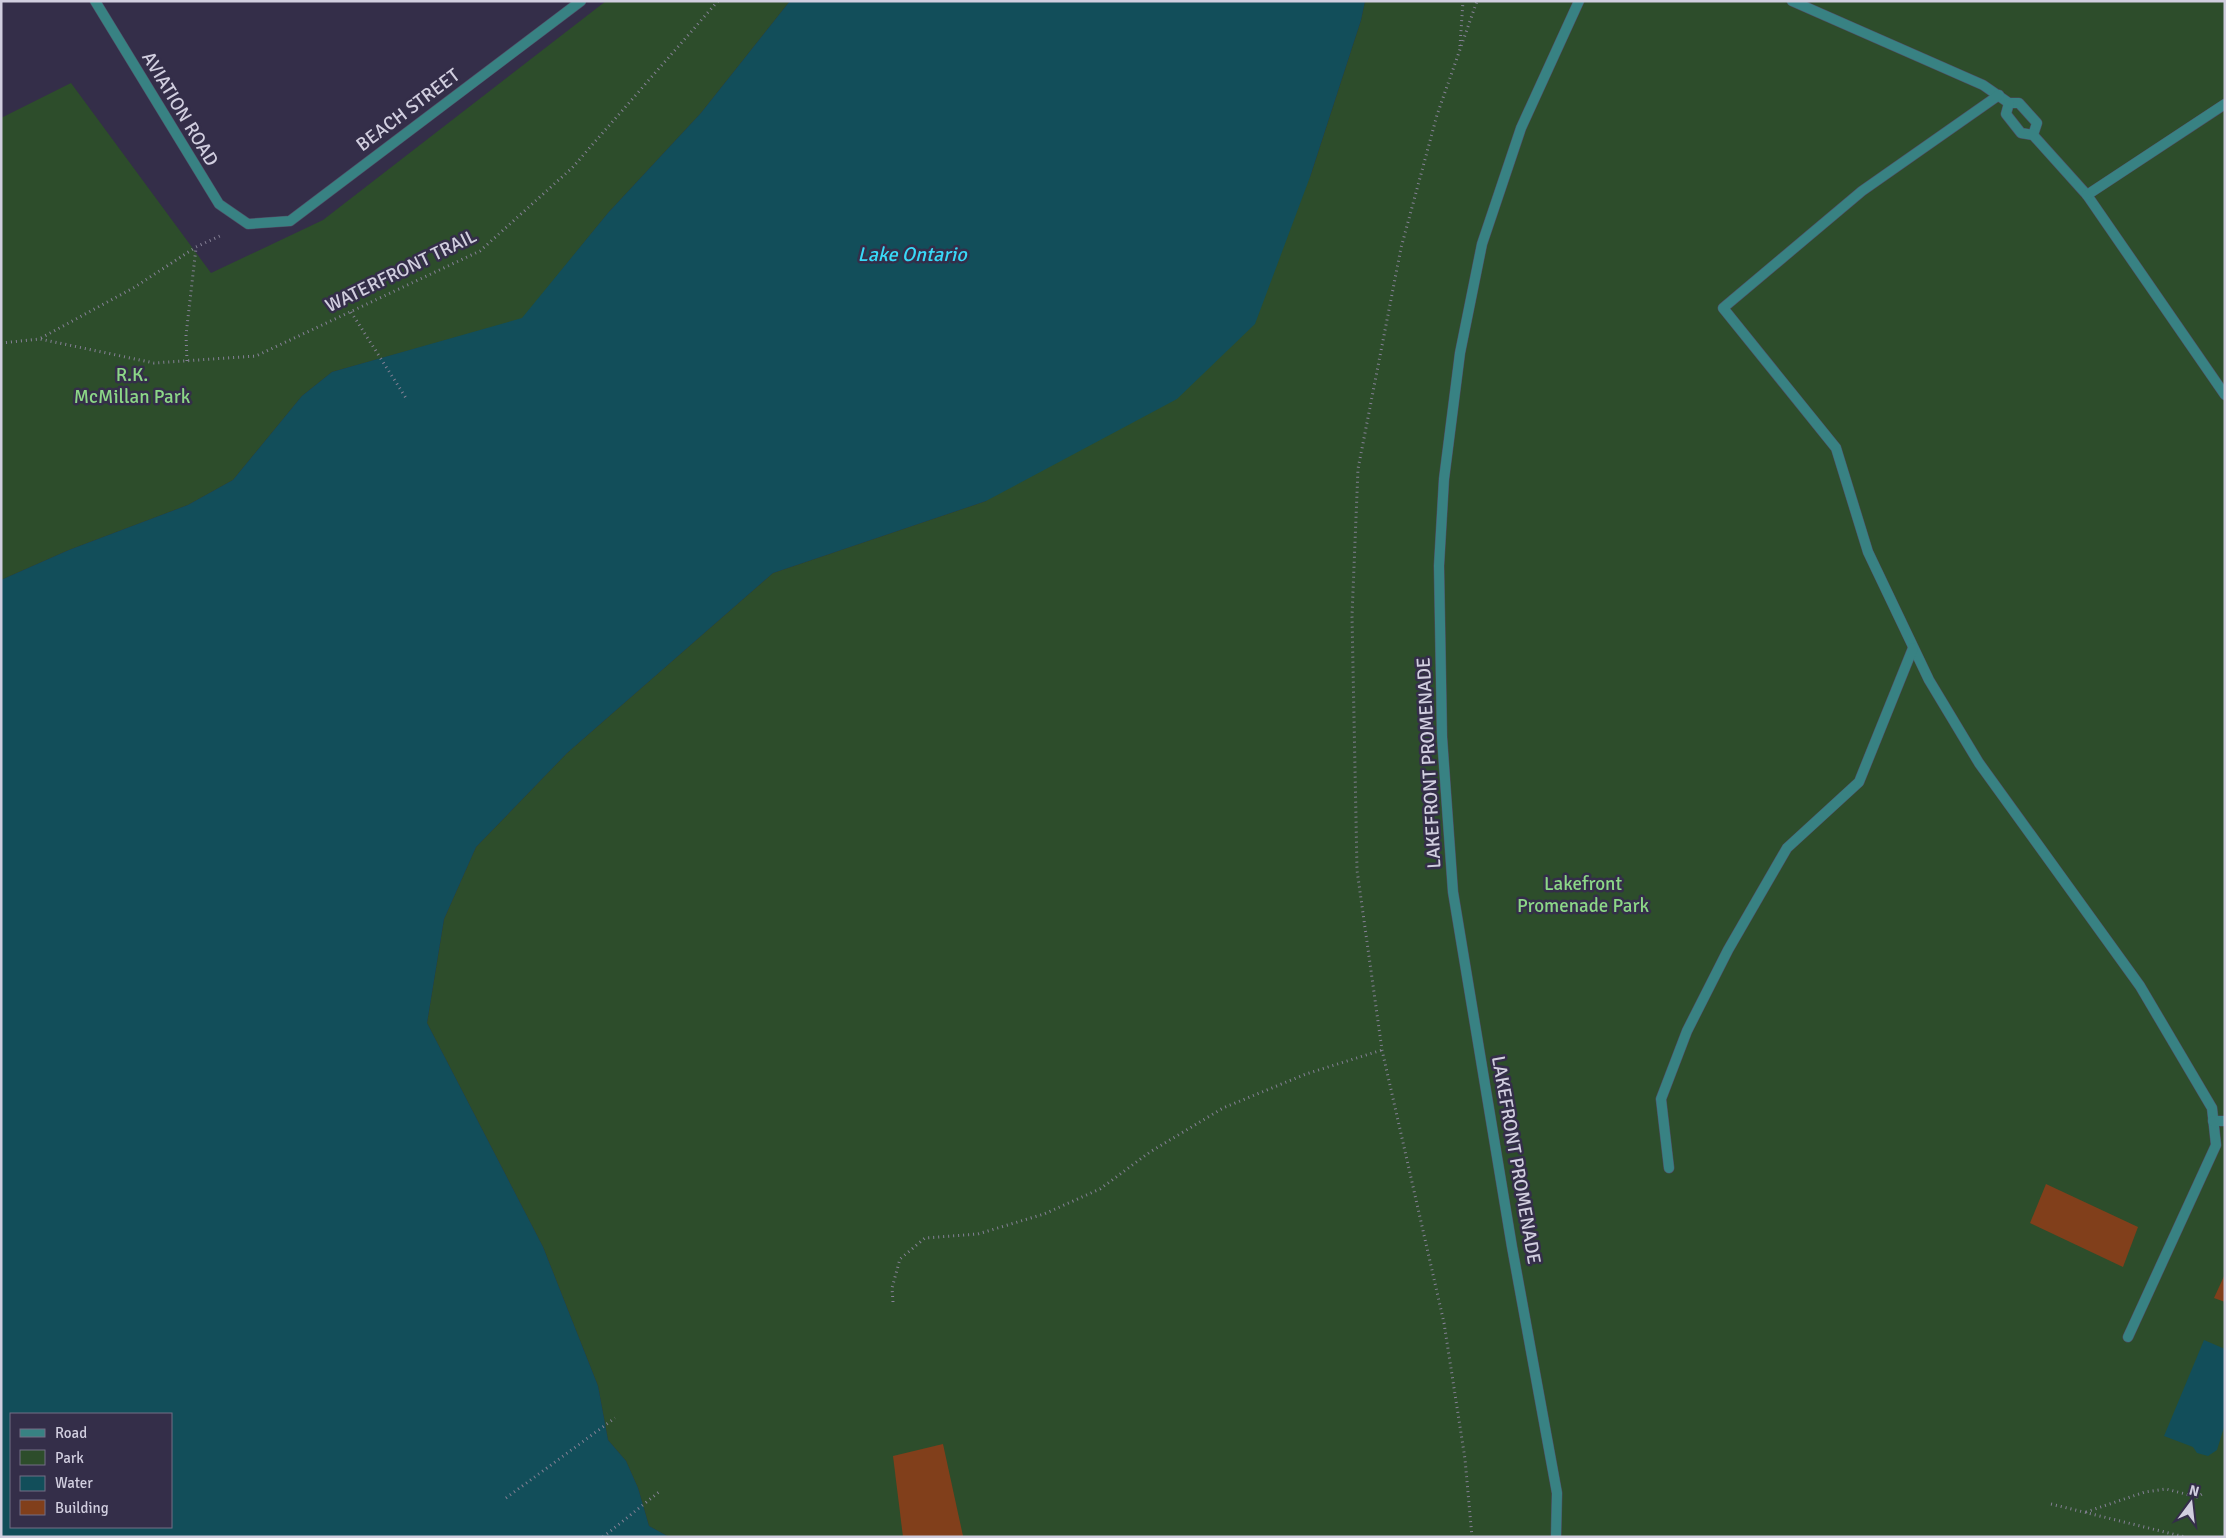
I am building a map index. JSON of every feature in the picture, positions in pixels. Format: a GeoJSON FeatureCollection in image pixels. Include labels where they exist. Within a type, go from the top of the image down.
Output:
{"type":"FeatureCollection","features":[{"type":"Feature","properties":{"kind":"street","name":"AVIATION ROAD"},"geometry":{"type":"LineString","coordinates":[[95,1],[219,204],[248,224]]}},
{"type":"Feature","properties":{"kind":"street","name":"BEACH STREET"},"geometry":{"type":"LineString","coordinates":[[248,224],[290,221],[581,1]]}},
{"type":"Feature","properties":{"kind":"street","name":"LAKEFRONT PROMENADE"},"geometry":{"type":"LineString","coordinates":[[1556,1537],[1557,1493],[1514,1256],[1453,892],[1442,737],[1439,566],[1444,479],[1460,353],[1482,244],[1521,128],[1579,1]]}},
{"type":"Feature","properties":{"kind":"street"},"geometry":{"type":"LineString","coordinates":[[1792,1],[1983,85],[2009,103],[2019,102],[2038,123],[2032,135]]}},
{"type":"Feature","properties":{"kind":"street"},"geometry":{"type":"LineString","coordinates":[[1999,95],[1862,191],[1723,308],[1836,448],[1868,552],[1929,680],[1979,763],[2140,986],[2212,1108],[2216,1145],[2128,1336]]}},
{"type":"Feature","properties":{"kind":"street"},"geometry":{"type":"LineString","coordinates":[[2009,103],[2006,114],[2021,134],[2032,135],[2087,195],[2225,395]]}},
{"type":"Feature","properties":{"kind":"street"},"geometry":{"type":"LineString","coordinates":[[2087,195],[2225,104]]}},
{"type":"Feature","properties":{"kind":"street"},"geometry":{"type":"LineString","coordinates":[[1669,1168],[1661,1099],[1687,1031],[1728,950],[1788,848],[1859,782],[1913,648]]}},
{"type":"Feature","properties":{"kind":"street"},"geometry":{"type":"LineString","coordinates":[[2213,1121],[2225,1121]]}},
{"type":"Feature","properties":{"kind":"path","name":"WATERFRONT TRAIL"},"geometry":{"type":"LineString","coordinates":[[1,343],[40,339],[154,363],[256,356],[480,251],[572,168],[718,1]]}},
{"type":"Feature","properties":{"kind":"path"},"geometry":{"type":"LineString","coordinates":[[1460,49],[1463,1]]}},
{"type":"Feature","properties":{"kind":"path"},"geometry":{"type":"LineString","coordinates":[[1472,1537],[1465,1459],[1444,1324],[1382,1050],[1357,870],[1352,616],[1358,469],[1401,248],[1437,115],[1477,1]]}},
{"type":"Feature","properties":{"kind":"path"},"geometry":{"type":"LineString","coordinates":[[40,339],[135,287],[196,247],[248,224]]}},
{"type":"Feature","properties":{"kind":"path"},"geometry":{"type":"LineString","coordinates":[[187,361],[186,335],[196,247]]}},
{"type":"Feature","properties":{"kind":"path"},"geometry":{"type":"LineString","coordinates":[[351,312],[406,398]]}},
{"type":"Feature","properties":{"kind":"path"},"geometry":{"type":"LineString","coordinates":[[894,1302],[892,1288],[900,1259],[925,1238],[978,1234],[1044,1214],[1100,1189],[1150,1152],[1223,1108],[1306,1074],[1382,1050]]}},
{"type":"Feature","properties":{"kind":"path"},"geometry":{"type":"LineString","coordinates":[[506,1498],[615,1418]]}},
{"type":"Feature","properties":{"kind":"path"},"geometry":{"type":"LineString","coordinates":[[2086,1512],[2144,1492],[2166,1489],[2197,1497],[2202,1494]]}},
{"type":"Feature","properties":{"kind":"path"},"geometry":{"type":"LineString","coordinates":[[603,1537],[659,1492]]}},
{"type":"Feature","properties":{"kind":"path"},"geometry":{"type":"LineString","coordinates":[[2051,1504],[2185,1537]]}},
{"type":"Feature","properties":{"kind":"green space","name":"R.K. McMillan Park"},"geometry":{"type":"Polygon","coordinates":[[[606,1],[790,1],[701,113],[608,213],[522,319],[332,372],[302,396],[233,480],[188,505],[69,550],[1,580],[1,118],[71,83],[211,273],[323,220],[606,1]]]}},
{"type":"Feature","properties":{"kind":"green space","name":"Lakefront Promenade Park"},"geometry":{"type":"Polygon","coordinates":[[[1365,1],[2225,1],[2225,1537],[669,1537],[649,1526],[638,1488],[626,1461],[608,1440],[598,1386],[543,1247],[427,1023],[444,919],[476,847],[567,753],[773,573],[986,501],[1310,177],[1361,20],[1365,1]]]}},
{"type":"Feature","properties":{"kind":"water","name":"Lake Ontario"},"geometry":{"type":"Polygon","coordinates":[[[790,1],[1365,1],[1361,20],[1310,177],[1255,324],[1177,399],[986,501],[773,573],[567,753],[476,847],[444,919],[427,1023],[543,1247],[598,1386],[608,1440],[626,1461],[638,1488],[649,1526],[669,1537],[1,1537],[1,580],[69,550],[188,505],[233,480],[302,396],[332,372],[522,318],[608,213],[701,113],[790,1]]]}},
{"type":"Feature","properties":{"kind":"water"},"geometry":{"type":"Polygon","coordinates":[[[2204,1340],[2225,1349],[2225,1424],[2217,1450],[2208,1456],[2197,1453],[2193,1447],[2164,1436],[2204,1340]]]}},
{"type":"Feature","properties":{"kind":"building"},"geometry":{"type":"Polygon","coordinates":[[[2046,1184],[2138,1227],[2123,1267],[2030,1223],[2046,1184]]]}},
{"type":"Feature","properties":{"kind":"building"},"geometry":{"type":"Polygon","coordinates":[[[2225,1274],[2225,1302],[2214,1298],[2225,1274]]]}},
{"type":"Feature","properties":{"kind":"building"},"geometry":{"type":"Polygon","coordinates":[[[943,1444],[963,1536],[903,1537],[893,1456],[943,1444]]]}}]}
